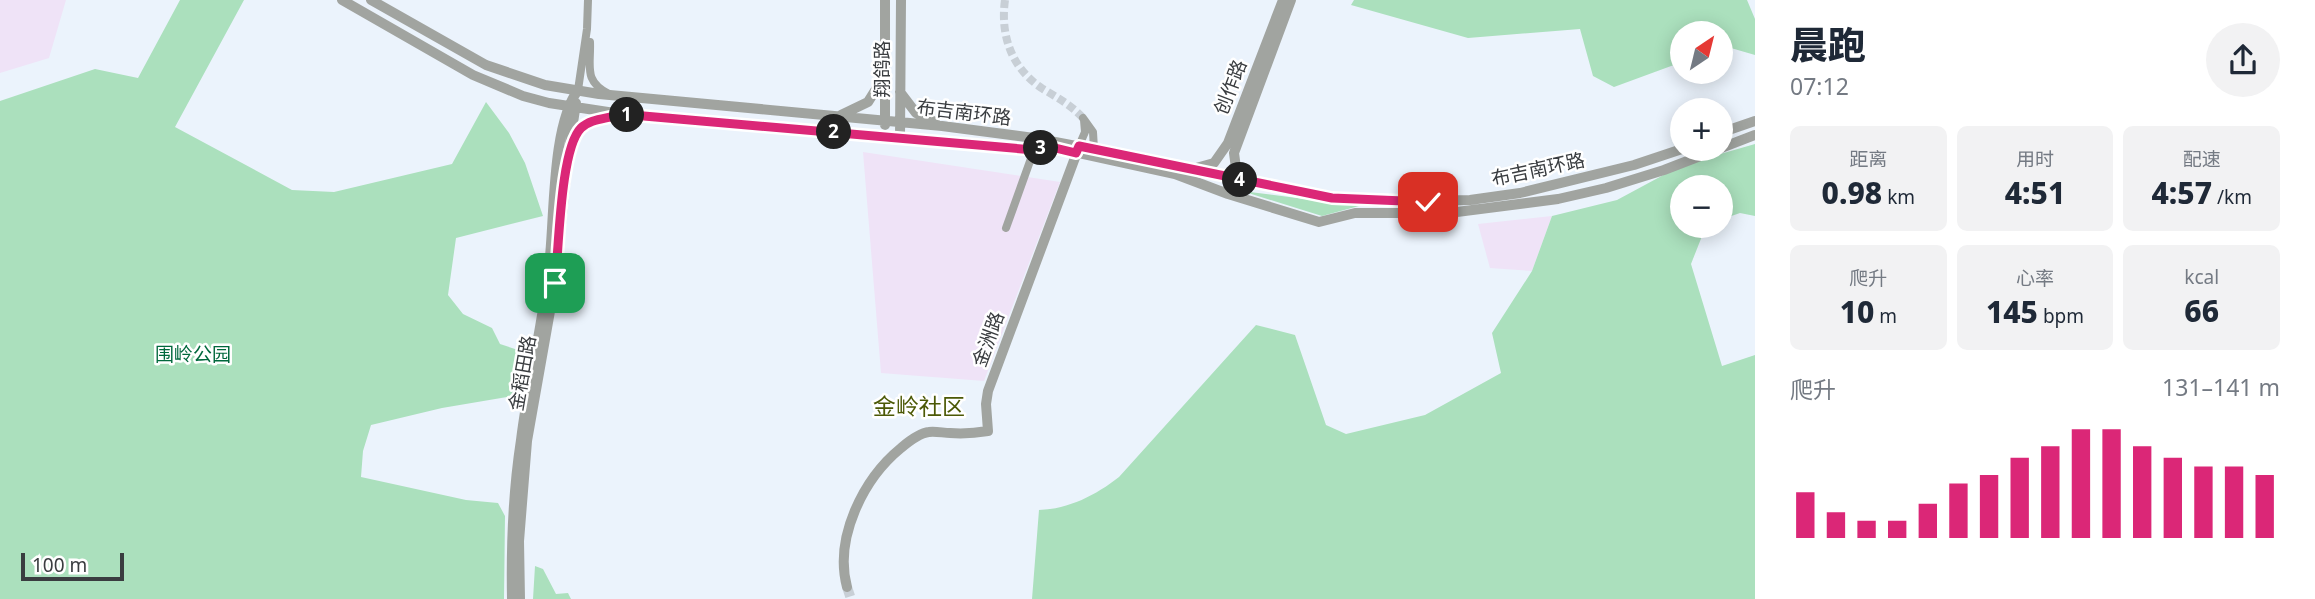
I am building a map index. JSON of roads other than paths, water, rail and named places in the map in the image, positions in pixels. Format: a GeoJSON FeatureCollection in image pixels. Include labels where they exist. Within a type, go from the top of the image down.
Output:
{"type":"FeatureCollection","features":[{"type":"Feature","properties":{"kind":"street"},"geometry":{"type":"LineString","coordinates":[[342,0],[473,75],[523,96],[571,107]]}},
{"type":"Feature","properties":{"kind":"street","name":"布吉南环路"},"geometry":{"type":"LineString","coordinates":[[371,0],[486,65],[545,85],[615,96],[942,126],[1077,149],[1175,174],[1318,222],[1355,213],[1449,214],[1558,199],[1664,170],[1755,135]]}},
{"type":"Feature","properties":{"kind":"street"},"geometry":{"type":"LineString","coordinates":[[578,90],[587,29],[588,0]]}},
{"type":"Feature","properties":{"kind":"street","name":"翔鸽路"},"geometry":{"type":"LineString","coordinates":[[885,0],[885,136]]}},
{"type":"Feature","properties":{"kind":"street","name":"翔鸽路"},"geometry":{"type":"LineString","coordinates":[[900,137],[901,0]]}},
{"type":"Feature","properties":{"kind":"street","name":"创作路"},"geometry":{"type":"LineString","coordinates":[[1251,182],[1236,168],[1234,153],[1281,14],[1283,0]]}},
{"type":"Feature","properties":{"kind":"street","name":"创作路"},"geometry":{"type":"LineString","coordinates":[[1192,168],[1214,163],[1222,153],[1281,14],[1291,0]]}},
{"type":"Feature","properties":{"kind":"street"},"geometry":{"type":"LineString","coordinates":[[587,29],[591,45],[591,78],[601,90],[615,96]]}},
{"type":"Feature","properties":{"kind":"street"},"geometry":{"type":"LineString","coordinates":[[836,117],[868,102],[885,74]]}},
{"type":"Feature","properties":{"kind":"street","name":"金稻田路"},"geometry":{"type":"LineString","coordinates":[[512,599],[512,543],[520,440],[549,269],[552,213],[571,107],[578,90]]}},
{"type":"Feature","properties":{"kind":"street"},"geometry":{"type":"LineString","coordinates":[[900,91],[916,113],[942,126]]}},
{"type":"Feature","properties":{"kind":"street","name":"金稻田路"},"geometry":{"type":"LineString","coordinates":[[520,599],[519,541],[527,441],[555,283],[571,107]]}},
{"type":"Feature","properties":{"kind":"street","name":"布吉南环路"},"geometry":{"type":"LineString","coordinates":[[571,107],[621,114],[1034,150],[1047,146],[1094,149],[1332,198],[1385,202],[1470,200],[1520,193],[1559,185],[1670,153]]}},
{"type":"Feature","properties":{"kind":"street"},"geometry":{"type":"LineString","coordinates":[[568,156],[576,134],[584,126],[621,114]]}},
{"type":"Feature","properties":{"kind":"street"},"geometry":{"type":"LineString","coordinates":[[1077,149],[1085,132],[1083,118],[1093,132],[1094,149]]}},
{"type":"Feature","properties":{"kind":"street"},"geometry":{"type":"LineString","coordinates":[[1733,128],[1753,121],[1755,135]]}},
{"type":"Feature","properties":{"kind":"street","name":"金洲路"},"geometry":{"type":"LineString","coordinates":[[847,587],[843,560],[848,537],[861,495],[880,467],[906,443],[929,432],[988,431],[988,391],[1077,149]]}},
{"type":"Feature","properties":{"kind":"street"},"geometry":{"type":"LineString","coordinates":[[1006,228],[1034,150]]}},
{"type":"Feature","properties":{"kind":"tunnel"},"geometry":{"type":"LineString","coordinates":[[1005,0],[1004,26],[1016,62],[1032,81],[1069,105],[1083,118]]}},
{"type":"Feature","properties":{"kind":"tunnel"},"geometry":{"type":"LineString","coordinates":[[847,587],[851,599]]}},
{"type":"Feature","properties":{"kind":"district","name":"金岭社区"},"geometry":{"type":"Point","coordinates":[919,407]}},
{"type":"Feature","properties":{"kind":"park label","name":"围岭公园"},"geometry":{"type":"Point","coordinates":[193,354]}}]}
